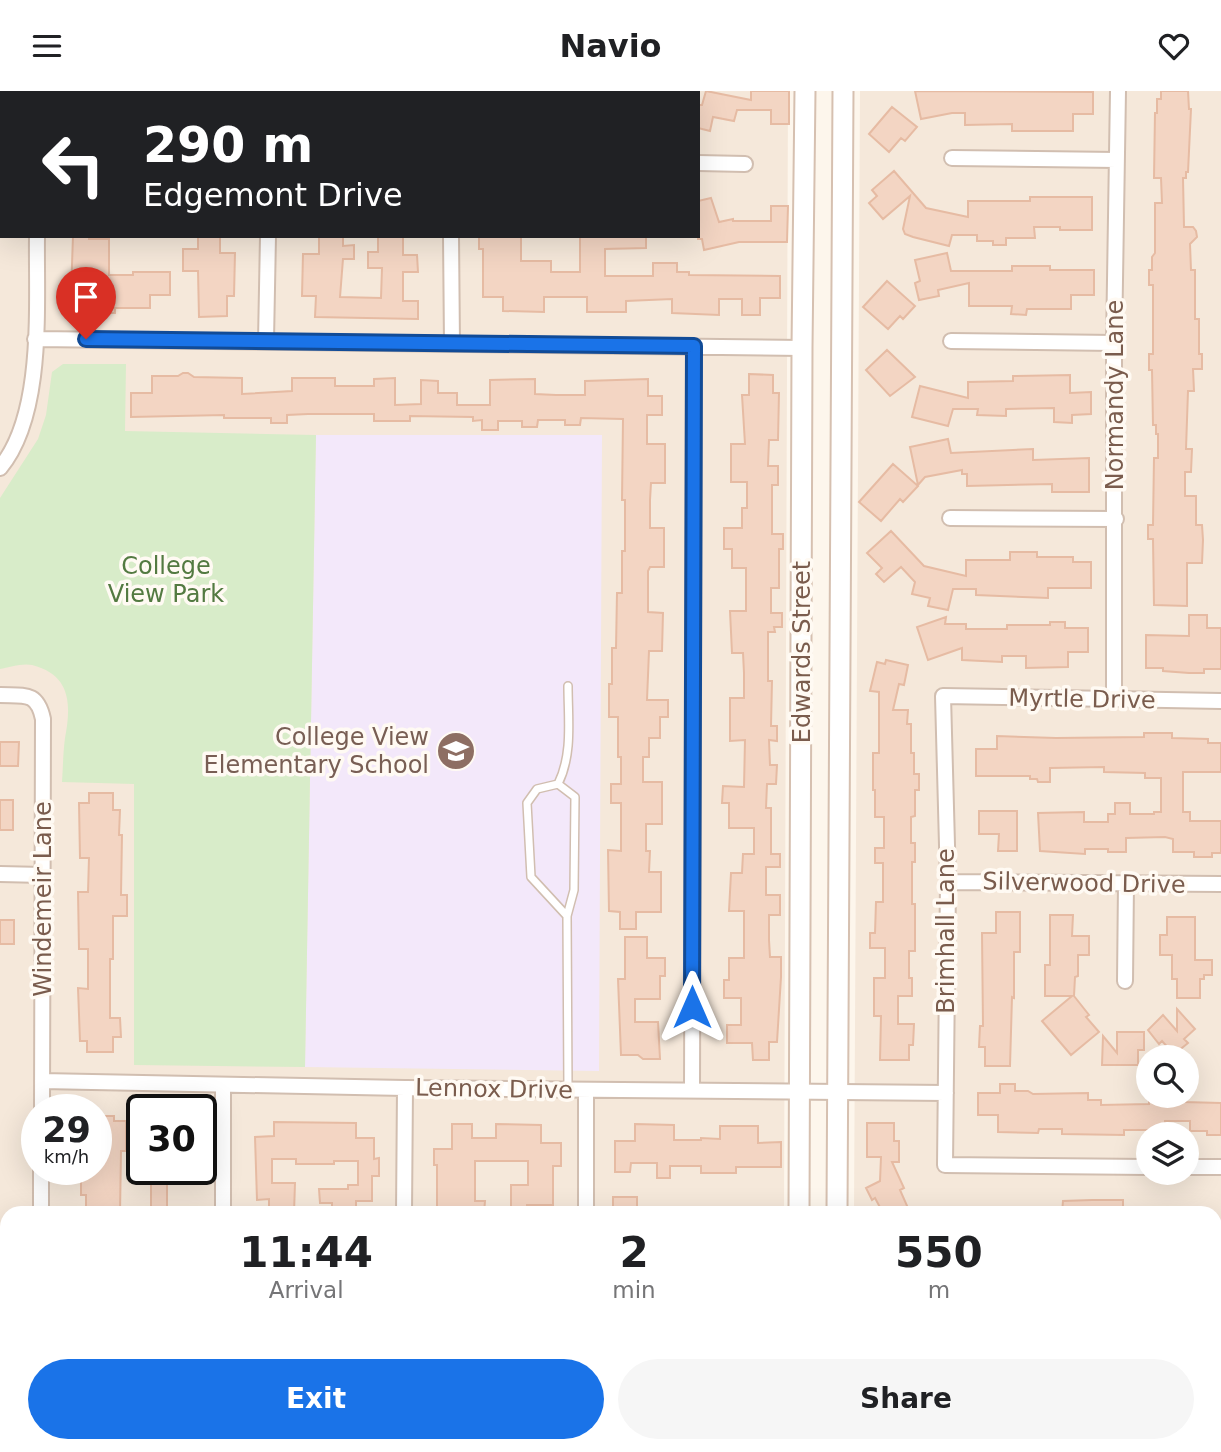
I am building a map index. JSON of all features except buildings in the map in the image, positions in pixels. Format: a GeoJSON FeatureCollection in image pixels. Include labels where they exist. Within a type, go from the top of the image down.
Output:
{"type":"FeatureCollection","features":[{"type":"Feature","properties":{"kind":"main road","name":"Edwards Street"},"geometry":{"type":"LineString","coordinates":[[799,1206],[805,91]]}},
{"type":"Feature","properties":{"kind":"main road","name":"Edwards Street"},"geometry":{"type":"LineString","coordinates":[[837,1206],[843,91]]}},
{"type":"Feature","properties":{"kind":"street","name":"Normandy Lane"},"geometry":{"type":"LineString","coordinates":[[1114,699],[1114,343],[1118,91]]}},
{"type":"Feature","properties":{"kind":"street"},"geometry":{"type":"LineString","coordinates":[[952,158],[1117,160]]}},
{"type":"Feature","properties":{"kind":"street"},"geometry":{"type":"LineString","coordinates":[[700,163],[745,164]]}},
{"type":"Feature","properties":{"kind":"street"},"geometry":{"type":"LineString","coordinates":[[0,468],[17,437],[33,377],[37,238]]}},
{"type":"Feature","properties":{"kind":"street"},"geometry":{"type":"LineString","coordinates":[[266,341],[268,238]]}},
{"type":"Feature","properties":{"kind":"street"},"geometry":{"type":"LineString","coordinates":[[451,238],[452,344]]}},
{"type":"Feature","properties":{"kind":"street"},"geometry":{"type":"LineString","coordinates":[[35,339],[802,348]]}},
{"type":"Feature","properties":{"kind":"street"},"geometry":{"type":"LineString","coordinates":[[951,341],[1114,343]]}},
{"type":"Feature","properties":{"kind":"street"},"geometry":{"type":"LineString","coordinates":[[692,1090],[694,346]]}},
{"type":"Feature","properties":{"kind":"street"},"geometry":{"type":"LineString","coordinates":[[950,518],[1116,519]]}},
{"type":"Feature","properties":{"kind":"street","name":"Windemeir Lane"},"geometry":{"type":"LineString","coordinates":[[0,695],[36,700],[41,706],[43,719],[42,1094]]}},
{"type":"Feature","properties":{"kind":"street","name":"Myrtle Drive"},"geometry":{"type":"LineString","coordinates":[[943,696],[1221,701]]}},
{"type":"Feature","properties":{"kind":"street","name":"Brimhall Lane"},"geometry":{"type":"LineString","coordinates":[[943,696],[948,882],[945,1165],[1136,1167]]}},
{"type":"Feature","properties":{"kind":"street"},"geometry":{"type":"LineString","coordinates":[[0,874],[43,875]]}},
{"type":"Feature","properties":{"kind":"street","name":"Silverwood Drive"},"geometry":{"type":"LineString","coordinates":[[948,882],[1221,884]]}},
{"type":"Feature","properties":{"kind":"street"},"geometry":{"type":"LineString","coordinates":[[1125,981],[1126,883]]}},
{"type":"Feature","properties":{"kind":"street","name":"Lennox Drive"},"geometry":{"type":"LineString","coordinates":[[42,1081],[405,1088],[946,1093]]}},
{"type":"Feature","properties":{"kind":"street"},"geometry":{"type":"LineString","coordinates":[[223,1084],[223,1206]]}},
{"type":"Feature","properties":{"kind":"street"},"geometry":{"type":"LineString","coordinates":[[404,1206],[405,1088]]}},
{"type":"Feature","properties":{"kind":"street"},"geometry":{"type":"LineString","coordinates":[[586,1090],[586,1206]]}},
{"type":"Feature","properties":{"kind":"street"},"geometry":{"type":"LineString","coordinates":[[1199,1167],[1221,1167]]}},
{"type":"Feature","properties":{"kind":"street"},"geometry":{"type":"LineString","coordinates":[[41,1185],[41,1206]]}},
{"type":"Feature","properties":{"kind":"lane"},"geometry":{"type":"LineString","coordinates":[[558,784],[565,769],[568,751],[568,686]]}},
{"type":"Feature","properties":{"kind":"lane"},"geometry":{"type":"LineString","coordinates":[[558,784],[575,797],[574,890],[567,916],[568,1090]]}},
{"type":"Feature","properties":{"kind":"lane"},"geometry":{"type":"LineString","coordinates":[[558,784],[537,789],[527,803],[531,877],[567,916]]}},
{"type":"Feature","properties":{"kind":"shaded area"},"geometry":{"type":"Polygon","coordinates":[[[700,91],[788,91],[784,1206],[0,1206],[0,238],[700,238],[700,91]]]}},
{"type":"Feature","properties":{"kind":"shaded area"},"geometry":{"type":"Polygon","coordinates":[[[860,91],[1221,91],[1221,1206],[854,1206],[860,91]]]}},
{"type":"Feature","properties":{"kind":"shaded area","name":"College View Elementary School"},"geometry":{"type":"Polygon","coordinates":[[[316,435],[602,435],[599,1071],[305,1067],[316,435]]]}},
{"type":"Feature","properties":{"kind":"green space","name":"College View Park"},"geometry":{"type":"Polygon","coordinates":[[[63,364],[126,364],[125,431],[316,435],[305,1067],[134,1065],[134,784],[62,782],[68,703],[62,684],[55,676],[32,665],[0,669],[0,498],[38,439],[46,415],[52,372],[63,364]]]}},
{"type":"Feature","properties":{"kind":"place","name":"College View Elementary School"},"geometry":{"type":"Point","coordinates":[456,751]}},
{"type":"Feature","properties":{"kind":"route"},"geometry":{"type":"LineString","coordinates":[[86,339],[694,346],[692,1007]]}}]}
